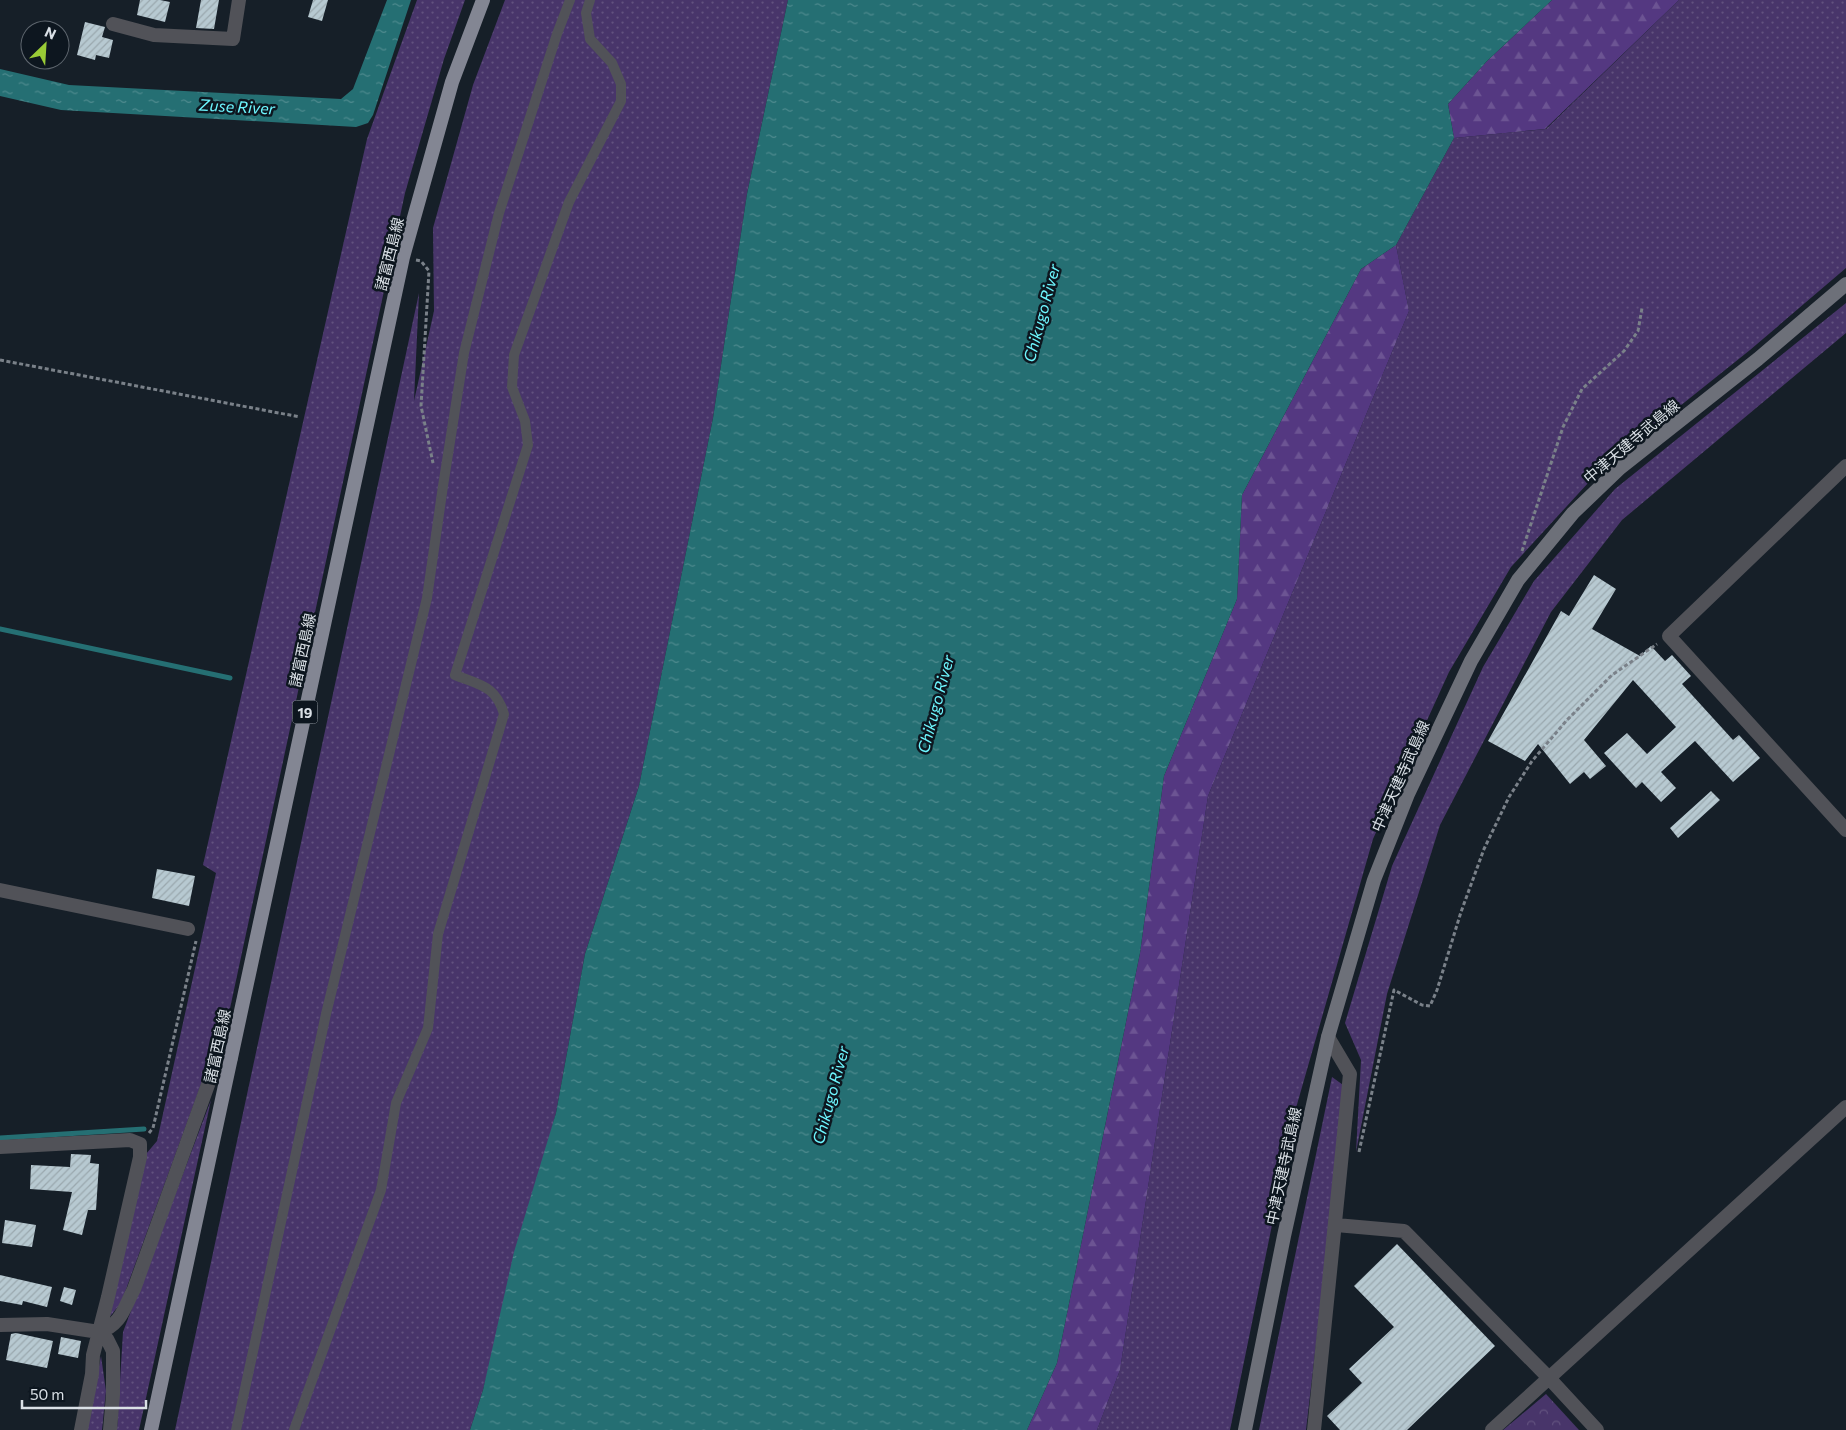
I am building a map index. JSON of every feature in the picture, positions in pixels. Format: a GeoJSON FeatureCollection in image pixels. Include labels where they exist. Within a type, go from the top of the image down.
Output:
{"type":"FeatureCollection","features":[{"type":"Feature","properties":{"kind":"main road","name":"諸富西島線"},"geometry":{"type":"LineString","coordinates":[[151,1430],[403,257],[452,82],[483,0]]}},
{"type":"Feature","properties":{"kind":"main road","name":"中津天建寺武島線"},"geometry":{"type":"LineString","coordinates":[[1245,1430],[1284,1236],[1328,1037],[1374,880],[1408,794],[1470,661],[1518,580],[1573,513],[1620,468],[1758,359],[1846,284]]}},
{"type":"Feature","properties":{"kind":"street"},"geometry":{"type":"LineString","coordinates":[[113,24],[154,34],[233,40],[239,0]]}},
{"type":"Feature","properties":{"kind":"street"},"geometry":{"type":"LineString","coordinates":[[1846,466],[1669,636],[1846,830]]}},
{"type":"Feature","properties":{"kind":"street"},"geometry":{"type":"LineString","coordinates":[[0,890],[188,929]]}},
{"type":"Feature","properties":{"kind":"street"},"geometry":{"type":"LineString","coordinates":[[1314,1430],[1350,1074],[1328,1037]]}},
{"type":"Feature","properties":{"kind":"street"},"geometry":{"type":"LineString","coordinates":[[0,1325],[47,1324],[99,1332],[110,1328],[118,1321],[134,1289],[209,1082],[216,1071],[231,1058]]}},
{"type":"Feature","properties":{"kind":"street"},"geometry":{"type":"LineString","coordinates":[[1492,1430],[1846,1107]]}},
{"type":"Feature","properties":{"kind":"street"},"geometry":{"type":"LineString","coordinates":[[0,1147],[130,1140],[140,1144],[140,1157],[93,1355],[92,1374],[81,1430]]}},
{"type":"Feature","properties":{"kind":"street"},"geometry":{"type":"LineString","coordinates":[[1336,1225],[1404,1231],[1549,1378],[1597,1430]]}},
{"type":"Feature","properties":{"kind":"street"},"geometry":{"type":"LineString","coordinates":[[99,1332],[107,1339],[113,1351],[113,1395],[110,1430]]}},
{"type":"Feature","properties":{"kind":"lane"},"geometry":{"type":"LineString","coordinates":[[236,1430],[326,1014],[427,598],[464,353],[499,213],[570,0]]}},
{"type":"Feature","properties":{"kind":"lane"},"geometry":{"type":"LineString","coordinates":[[294,1430],[381,1190],[396,1103],[428,1028],[438,934],[504,714],[500,702],[490,689],[455,675],[528,445],[525,421],[512,387],[514,355],[569,202],[621,102],[621,84],[612,63],[590,39],[586,13],[590,0]]}},
{"type":"Feature","properties":{"kind":"path"},"geometry":{"type":"LineString","coordinates":[[403,257],[421,261],[429,271],[421,406],[433,465],[443,486]]}},
{"type":"Feature","properties":{"kind":"path"},"geometry":{"type":"LineString","coordinates":[[1522,552],[1563,427],[1582,389],[1624,351],[1638,331],[1642,308]]}},
{"type":"Feature","properties":{"kind":"path"},"geometry":{"type":"LineString","coordinates":[[0,360],[300,417]]}},
{"type":"Feature","properties":{"kind":"path"},"geometry":{"type":"LineString","coordinates":[[1358,1157],[1394,990],[1422,1005],[1430,1006],[1438,990],[1461,912],[1484,850],[1509,797],[1532,761],[1567,720],[1612,675],[1669,636]]}},
{"type":"Feature","properties":{"kind":"path"},"geometry":{"type":"LineString","coordinates":[[140,1144],[153,1128],[197,937],[188,929]]}},
{"type":"Feature","properties":{"kind":"green space"},"geometry":{"type":"Polygon","coordinates":[[[417,0],[465,0],[444,59],[405,193],[223,1041],[210,1060],[121,1303],[108,1319],[146,1154],[157,1141],[216,873],[203,865],[367,139],[417,0]]]}},
{"type":"Feature","properties":{"kind":"green space"},"geometry":{"type":"Polygon","coordinates":[[[505,0],[788,0],[747,194],[713,418],[639,786],[585,954],[556,1113],[483,1390],[470,1430],[175,1430],[419,293],[414,401],[434,311],[433,228],[473,85],[505,0]]]}},
{"type":"Feature","properties":{"kind":"green space"},"geometry":{"type":"Polygon","coordinates":[[[1552,0],[1679,0],[1545,129],[1454,138],[1448,104],[1487,61],[1552,0]]]}},
{"type":"Feature","properties":{"kind":"green space"},"geometry":{"type":"Polygon","coordinates":[[[1679,0],[1846,0],[1846,268],[1750,350],[1600,470],[1511,567],[1449,672],[1373,839],[1296,1108],[1230,1430],[1097,1430],[1120,1370],[1208,796],[1409,311],[1396,245],[1454,138],[1546,129],[1679,0]]]}},
{"type":"Feature","properties":{"kind":"green space"},"geometry":{"type":"Polygon","coordinates":[[[1396,245],[1409,311],[1208,796],[1120,1370],[1097,1430],[1027,1430],[1057,1363],[1140,953],[1164,776],[1237,599],[1242,495],[1361,269],[1396,245]]]}},
{"type":"Feature","properties":{"kind":"green space"},"geometry":{"type":"Polygon","coordinates":[[[1846,303],[1846,333],[1622,520],[1551,612],[1440,825],[1387,994],[1356,1152],[1361,1060],[1345,1023],[1392,866],[1483,667],[1534,581],[1615,489],[1846,303]]]}},
{"type":"Feature","properties":{"kind":"green space"},"geometry":{"type":"Polygon","coordinates":[[[1332,1077],[1346,1087],[1306,1430],[1259,1430],[1332,1077]]]}},
{"type":"Feature","properties":{"kind":"green space"},"geometry":{"type":"Polygon","coordinates":[[[211,1100],[139,1430],[117,1430],[123,1332],[211,1100]]]}},
{"type":"Feature","properties":{"kind":"green space"},"geometry":{"type":"Polygon","coordinates":[[[101,1356],[106,1391],[102,1430],[87,1430],[101,1356]]]}},
{"type":"Feature","properties":{"kind":"green space"},"geometry":{"type":"Polygon","coordinates":[[[1546,1394],[1579,1430],[1503,1430],[1546,1394]]]}},
{"type":"Feature","properties":{"kind":"water","name":"Zuse River"},"geometry":{"type":"Polygon","coordinates":[[[387,0],[411,0],[373,115],[368,123],[356,127],[61,110],[0,96],[0,69],[69,85],[341,99],[353,89],[387,0]]]}},
{"type":"Feature","properties":{"kind":"water","name":"Chikugo River"},"geometry":{"type":"Polygon","coordinates":[[[788,0],[1552,0],[1487,61],[1448,104],[1454,138],[1396,245],[1361,269],[1242,495],[1237,599],[1164,776],[1140,953],[1057,1363],[1027,1430],[470,1430],[483,1390],[514,1252],[556,1113],[585,954],[639,786],[713,418],[747,194],[788,0]]]}},
{"type":"Feature","properties":{"kind":"building"},"geometry":{"type":"Polygon","coordinates":[[[140,0],[170,2],[165,22],[137,15],[140,0]]]}},
{"type":"Feature","properties":{"kind":"building"},"geometry":{"type":"Polygon","coordinates":[[[201,0],[219,0],[214,29],[196,28],[201,0]]]}},
{"type":"Feature","properties":{"kind":"building"},"geometry":{"type":"Polygon","coordinates":[[[313,0],[328,0],[322,21],[308,17],[313,0]]]}},
{"type":"Feature","properties":{"kind":"building"},"geometry":{"type":"Polygon","coordinates":[[[85,22],[105,27],[102,37],[113,40],[109,58],[96,55],[95,60],[77,55],[85,22]]]}},
{"type":"Feature","properties":{"kind":"building"},"geometry":{"type":"Polygon","coordinates":[[[1594,575],[1616,589],[1592,629],[1640,656],[1651,646],[1665,661],[1672,655],[1691,676],[1682,684],[1733,740],[1739,735],[1760,758],[1733,782],[1695,741],[1661,772],[1676,788],[1661,802],[1642,782],[1636,788],[1604,753],[1627,733],[1647,754],[1676,727],[1633,680],[1584,740],[1606,766],[1590,779],[1584,772],[1570,784],[1538,744],[1525,761],[1488,741],[1561,611],[1569,616],[1594,575]]]}},
{"type":"Feature","properties":{"kind":"building"},"geometry":{"type":"Polygon","coordinates":[[[1711,791],[1720,800],[1678,838],[1670,828],[1711,791]]]}},
{"type":"Feature","properties":{"kind":"building"},"geometry":{"type":"Polygon","coordinates":[[[157,869],[195,876],[189,906],[152,898],[157,869]]]}},
{"type":"Feature","properties":{"kind":"building"},"geometry":{"type":"Polygon","coordinates":[[[71,1154],[91,1155],[90,1163],[99,1164],[96,1210],[88,1210],[82,1235],[63,1230],[72,1192],[30,1189],[31,1165],[70,1167],[71,1154]]]}},
{"type":"Feature","properties":{"kind":"building"},"geometry":{"type":"Polygon","coordinates":[[[5,1220],[36,1225],[32,1247],[2,1243],[5,1220]]]}},
{"type":"Feature","properties":{"kind":"building"},"geometry":{"type":"Polygon","coordinates":[[[1397,1244],[1495,1346],[1407,1430],[1340,1430],[1327,1416],[1362,1383],[1349,1369],[1394,1327],[1354,1286],[1397,1244]]]}},
{"type":"Feature","properties":{"kind":"building"},"geometry":{"type":"Polygon","coordinates":[[[0,1275],[52,1287],[47,1307],[23,1301],[22,1305],[0,1301],[0,1275]]]}},
{"type":"Feature","properties":{"kind":"building"},"geometry":{"type":"Polygon","coordinates":[[[64,1287],[76,1290],[72,1305],[60,1301],[64,1287]]]}},
{"type":"Feature","properties":{"kind":"building"},"geometry":{"type":"Polygon","coordinates":[[[16,1333],[53,1341],[47,1368],[6,1360],[11,1334],[16,1333]]]}},
{"type":"Feature","properties":{"kind":"building"},"geometry":{"type":"Polygon","coordinates":[[[61,1337],[81,1341],[78,1358],[58,1354],[61,1337]]]}},
{"type":"Feature","properties":{"kind":"waterway"},"geometry":{"type":"LineString","coordinates":[[0,629],[230,678]]}},
{"type":"Feature","properties":{"kind":"waterway"},"geometry":{"type":"LineString","coordinates":[[0,1138],[144,1129]]}}]}
